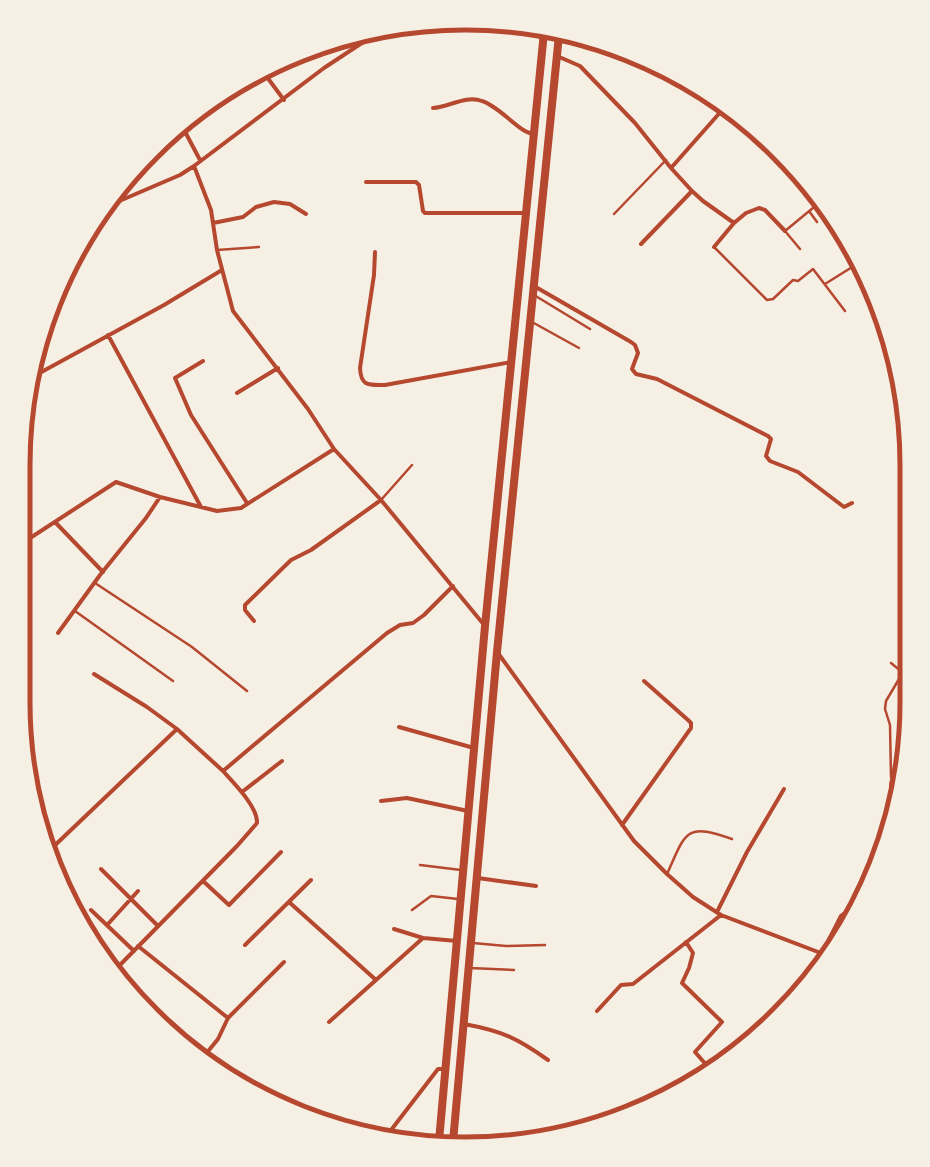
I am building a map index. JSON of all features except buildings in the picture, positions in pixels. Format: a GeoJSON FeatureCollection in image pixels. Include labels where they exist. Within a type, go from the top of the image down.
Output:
{"type":"FeatureCollection","features":[{"type":"Feature","properties":{"kind":"main road"},"geometry":{"type":"LineString","coordinates":[[438,1136],[464,870],[485,626],[544,37]]}},
{"type":"Feature","properties":{"kind":"main road"},"geometry":{"type":"LineString","coordinates":[[454,1137],[498,652],[559,40]]}},
{"type":"Feature","properties":{"kind":"street"},"geometry":{"type":"LineString","coordinates":[[119,201],[180,175],[194,166],[200,160],[284,100],[324,68],[361,43]]}},
{"type":"Feature","properties":{"kind":"street"},"geometry":{"type":"LineString","coordinates":[[557,56],[580,66],[636,123],[671,168],[692,191],[702,201],[734,223]]}},
{"type":"Feature","properties":{"kind":"street"},"geometry":{"type":"LineString","coordinates":[[268,78],[284,100]]}},
{"type":"Feature","properties":{"kind":"street"},"geometry":{"type":"LineString","coordinates":[[433,108],[466,100],[481,100],[495,106],[526,134],[534,134]]}},
{"type":"Feature","properties":{"kind":"street"},"geometry":{"type":"LineString","coordinates":[[671,168],[720,113]]}},
{"type":"Feature","properties":{"kind":"street"},"geometry":{"type":"LineString","coordinates":[[185,132],[200,160]]}},
{"type":"Feature","properties":{"kind":"street"},"geometry":{"type":"LineString","coordinates":[[194,166],[211,210],[217,250],[233,311],[278,368],[308,409],[334,449],[381,500],[485,626]]}},
{"type":"Feature","properties":{"kind":"street"},"geometry":{"type":"LineString","coordinates":[[366,182],[416,182],[420,185],[423,210],[425,213],[526,213]]}},
{"type":"Feature","properties":{"kind":"street"},"geometry":{"type":"LineString","coordinates":[[641,244],[692,191]]}},
{"type":"Feature","properties":{"kind":"street"},"geometry":{"type":"LineString","coordinates":[[213,223],[243,217],[256,207],[274,202],[290,204],[306,214]]}},
{"type":"Feature","properties":{"kind":"street"},"geometry":{"type":"LineString","coordinates":[[714,247],[734,223],[746,213],[759,208],[765,210],[786,231]]}},
{"type":"Feature","properties":{"kind":"street"},"geometry":{"type":"LineString","coordinates":[[375,252],[374,275],[360,368],[361,378],[365,383],[371,385],[385,384],[511,362]]}},
{"type":"Feature","properties":{"kind":"street"},"geometry":{"type":"LineString","coordinates":[[40,373],[164,305],[222,270]]}},
{"type":"Feature","properties":{"kind":"street"},"geometry":{"type":"LineString","coordinates":[[534,286],[635,345],[638,353],[632,369],[636,374],[657,379],[768,436],[771,438],[766,456],[770,461],[798,472],[844,507],[852,503]]}},
{"type":"Feature","properties":{"kind":"street"},"geometry":{"type":"LineString","coordinates":[[108,336],[201,507]]}},
{"type":"Feature","properties":{"kind":"street"},"geometry":{"type":"LineString","coordinates":[[203,361],[175,378],[191,415],[247,503]]}},
{"type":"Feature","properties":{"kind":"street"},"geometry":{"type":"LineString","coordinates":[[237,393],[278,368]]}},
{"type":"Feature","properties":{"kind":"street"},"geometry":{"type":"LineString","coordinates":[[30,538],[116,482],[160,497],[217,511],[241,508],[334,449]]}},
{"type":"Feature","properties":{"kind":"street"},"geometry":{"type":"LineString","coordinates":[[58,633],[94,582],[146,518],[160,497]]}},
{"type":"Feature","properties":{"kind":"street"},"geometry":{"type":"LineString","coordinates":[[254,621],[245,610],[245,605],[272,578],[291,560],[311,550],[381,500]]}},
{"type":"Feature","properties":{"kind":"street"},"geometry":{"type":"LineString","coordinates":[[55,522],[103,572]]}},
{"type":"Feature","properties":{"kind":"street"},"geometry":{"type":"LineString","coordinates":[[223,771],[387,633],[400,625],[413,623],[424,615],[453,586]]}},
{"type":"Feature","properties":{"kind":"street"},"geometry":{"type":"LineString","coordinates":[[498,652],[634,841],[667,874],[693,897],[719,913],[821,953]]}},
{"type":"Feature","properties":{"kind":"street"},"geometry":{"type":"LineString","coordinates":[[94,674],[147,707],[177,729],[223,771],[242,792],[257,818],[257,823],[252,830],[119,966]]}},
{"type":"Feature","properties":{"kind":"street"},"geometry":{"type":"LineString","coordinates":[[622,824],[691,728],[691,723],[644,681]]}},
{"type":"Feature","properties":{"kind":"street"},"geometry":{"type":"LineString","coordinates":[[399,728],[474,748]]}},
{"type":"Feature","properties":{"kind":"street"},"geometry":{"type":"LineString","coordinates":[[54,846],[177,729]]}},
{"type":"Feature","properties":{"kind":"street"},"geometry":{"type":"LineString","coordinates":[[242,792],[282,760]]}},
{"type":"Feature","properties":{"kind":"street"},"geometry":{"type":"LineString","coordinates":[[597,1011],[621,985],[633,984],[686,942],[719,913],[747,852],[784,789]]}},
{"type":"Feature","properties":{"kind":"street"},"geometry":{"type":"LineString","coordinates":[[381,801],[407,798],[469,811]]}},
{"type":"Feature","properties":{"kind":"street"},"geometry":{"type":"LineString","coordinates":[[203,881],[229,905],[281,852]]}},
{"type":"Feature","properties":{"kind":"street"},"geometry":{"type":"LineString","coordinates":[[101,869],[158,926]]}},
{"type":"Feature","properties":{"kind":"street"},"geometry":{"type":"LineString","coordinates":[[478,878],[536,886]]}},
{"type":"Feature","properties":{"kind":"street"},"geometry":{"type":"LineString","coordinates":[[245,945],[311,880]]}},
{"type":"Feature","properties":{"kind":"street"},"geometry":{"type":"LineString","coordinates":[[108,924],[138,890]]}},
{"type":"Feature","properties":{"kind":"street"},"geometry":{"type":"LineString","coordinates":[[289,902],[376,980]]}},
{"type":"Feature","properties":{"kind":"street"},"geometry":{"type":"LineString","coordinates":[[91,910],[108,924],[134,951]]}},
{"type":"Feature","properties":{"kind":"street"},"geometry":{"type":"LineString","coordinates":[[832,936],[841,916],[846,913]]}},
{"type":"Feature","properties":{"kind":"street"},"geometry":{"type":"LineString","coordinates":[[394,929],[423,938],[457,941]]}},
{"type":"Feature","properties":{"kind":"street"},"geometry":{"type":"LineString","coordinates":[[329,1022],[423,938]]}},
{"type":"Feature","properties":{"kind":"street"},"geometry":{"type":"LineString","coordinates":[[686,942],[693,953],[682,983],[722,1022],[695,1052],[706,1065]]}},
{"type":"Feature","properties":{"kind":"street"},"geometry":{"type":"LineString","coordinates":[[138,946],[228,1018]]}},
{"type":"Feature","properties":{"kind":"street"},"geometry":{"type":"LineString","coordinates":[[207,1052],[218,1039],[228,1018],[284,962]]}},
{"type":"Feature","properties":{"kind":"street"},"geometry":{"type":"LineString","coordinates":[[464,1024],[492,1029],[519,1040],[548,1060]]}},
{"type":"Feature","properties":{"kind":"street"},"geometry":{"type":"LineString","coordinates":[[391,1131],[438,1069],[445,1069]]}},
{"type":"Feature","properties":{"kind":"lane"},"geometry":{"type":"LineString","coordinates":[[614,214],[666,160]]}},
{"type":"Feature","properties":{"kind":"lane"},"geometry":{"type":"LineString","coordinates":[[800,249],[786,231],[815,206]]}},
{"type":"Feature","properties":{"kind":"lane"},"geometry":{"type":"LineString","coordinates":[[809,211],[817,222]]}},
{"type":"Feature","properties":{"kind":"lane"},"geometry":{"type":"LineString","coordinates":[[217,250],[259,247]]}},
{"type":"Feature","properties":{"kind":"lane"},"geometry":{"type":"LineString","coordinates":[[714,247],[767,300],[773,299],[793,280],[798,281],[813,269],[845,311]]}},
{"type":"Feature","properties":{"kind":"lane"},"geometry":{"type":"LineString","coordinates":[[825,284],[852,267]]}},
{"type":"Feature","properties":{"kind":"lane"},"geometry":{"type":"LineString","coordinates":[[534,295],[590,329]]}},
{"type":"Feature","properties":{"kind":"lane"},"geometry":{"type":"LineString","coordinates":[[531,321],[579,348]]}},
{"type":"Feature","properties":{"kind":"lane"},"geometry":{"type":"LineString","coordinates":[[381,500],[412,465]]}},
{"type":"Feature","properties":{"kind":"lane"},"geometry":{"type":"LineString","coordinates":[[94,582],[192,647],[247,691]]}},
{"type":"Feature","properties":{"kind":"lane"},"geometry":{"type":"LineString","coordinates":[[74,610],[173,681]]}},
{"type":"Feature","properties":{"kind":"lane"},"geometry":{"type":"LineString","coordinates":[[891,663],[900,670]]}},
{"type":"Feature","properties":{"kind":"lane"},"geometry":{"type":"LineString","coordinates":[[891,790],[890,725],[885,709],[886,701],[900,677]]}},
{"type":"Feature","properties":{"kind":"lane"},"geometry":{"type":"LineString","coordinates":[[891,777],[894,772]]}},
{"type":"Feature","properties":{"kind":"lane"},"geometry":{"type":"LineString","coordinates":[[667,874],[681,842],[692,832],[700,830],[732,839]]}},
{"type":"Feature","properties":{"kind":"lane"},"geometry":{"type":"LineString","coordinates":[[420,865],[464,870]]}},
{"type":"Feature","properties":{"kind":"lane"},"geometry":{"type":"LineString","coordinates":[[412,910],[431,896],[461,899]]}},
{"type":"Feature","properties":{"kind":"lane"},"geometry":{"type":"LineString","coordinates":[[472,942],[506,946],[545,945]]}},
{"type":"Feature","properties":{"kind":"lane"},"geometry":{"type":"LineString","coordinates":[[469,968],[514,970]]}}]}
